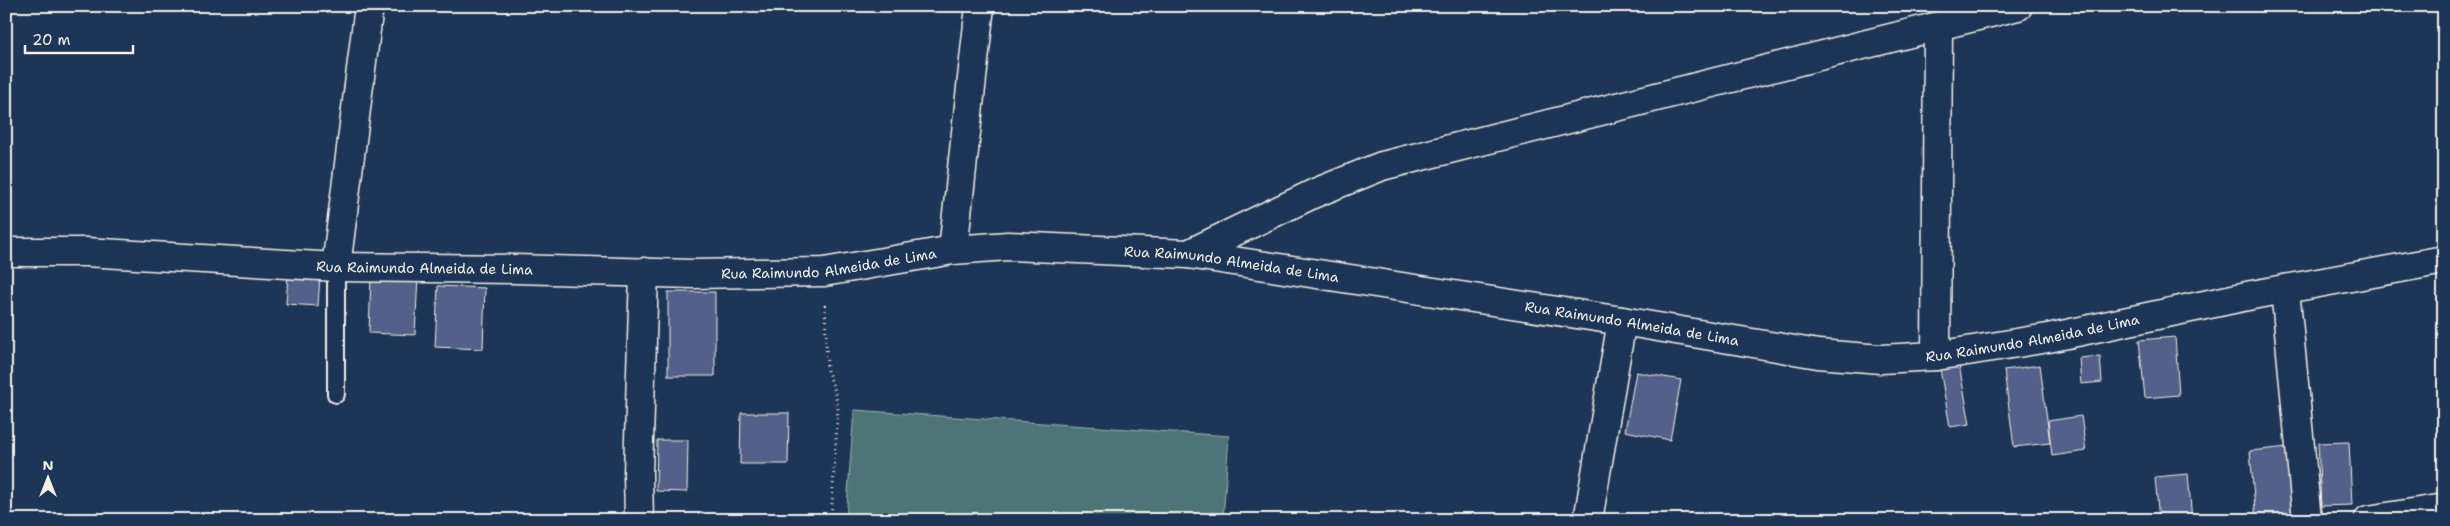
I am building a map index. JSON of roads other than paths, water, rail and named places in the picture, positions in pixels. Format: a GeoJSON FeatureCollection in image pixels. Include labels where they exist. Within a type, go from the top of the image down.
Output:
{"type":"FeatureCollection","features":[{"type":"Feature","properties":{"kind":"street"},"geometry":{"type":"LineString","coordinates":[[336,267],[369,6]]}},
{"type":"Feature","properties":{"kind":"street"},"geometry":{"type":"LineString","coordinates":[[952,250],[980,6]]}},
{"type":"Feature","properties":{"kind":"street"},"geometry":{"type":"LineString","coordinates":[[1188,254],[1315,193],[1382,166],[2018,6]]}},
{"type":"Feature","properties":{"kind":"street"},"geometry":{"type":"LineString","coordinates":[[1936,356],[1938,27]]}},
{"type":"Feature","properties":{"kind":"street","name":"Rua Raimundo Almeida de Lima"},"geometry":{"type":"LineString","coordinates":[[6,252],[86,252],[336,267],[693,274],[824,272],[952,250],[1008,246],[1188,254],[1622,321],[1818,354],[1880,359],[1936,356],[2048,338],[2285,289],[2444,260]]}},
{"type":"Feature","properties":{"kind":"street"},"geometry":{"type":"LineString","coordinates":[[639,520],[638,474],[644,272]]}},
{"type":"Feature","properties":{"kind":"street"},"geometry":{"type":"LineString","coordinates":[[2285,289],[2307,520]]}},
{"type":"Feature","properties":{"kind":"street"},"geometry":{"type":"LineString","coordinates":[[1588,520],[1622,321]]}},
{"type":"Feature","properties":{"kind":"street"},"geometry":{"type":"LineString","coordinates":[[2368,520],[2444,508]]}},
{"type":"Feature","properties":{"kind":"lane"},"geometry":{"type":"LineString","coordinates":[[336,267],[336,394]]}}]}
